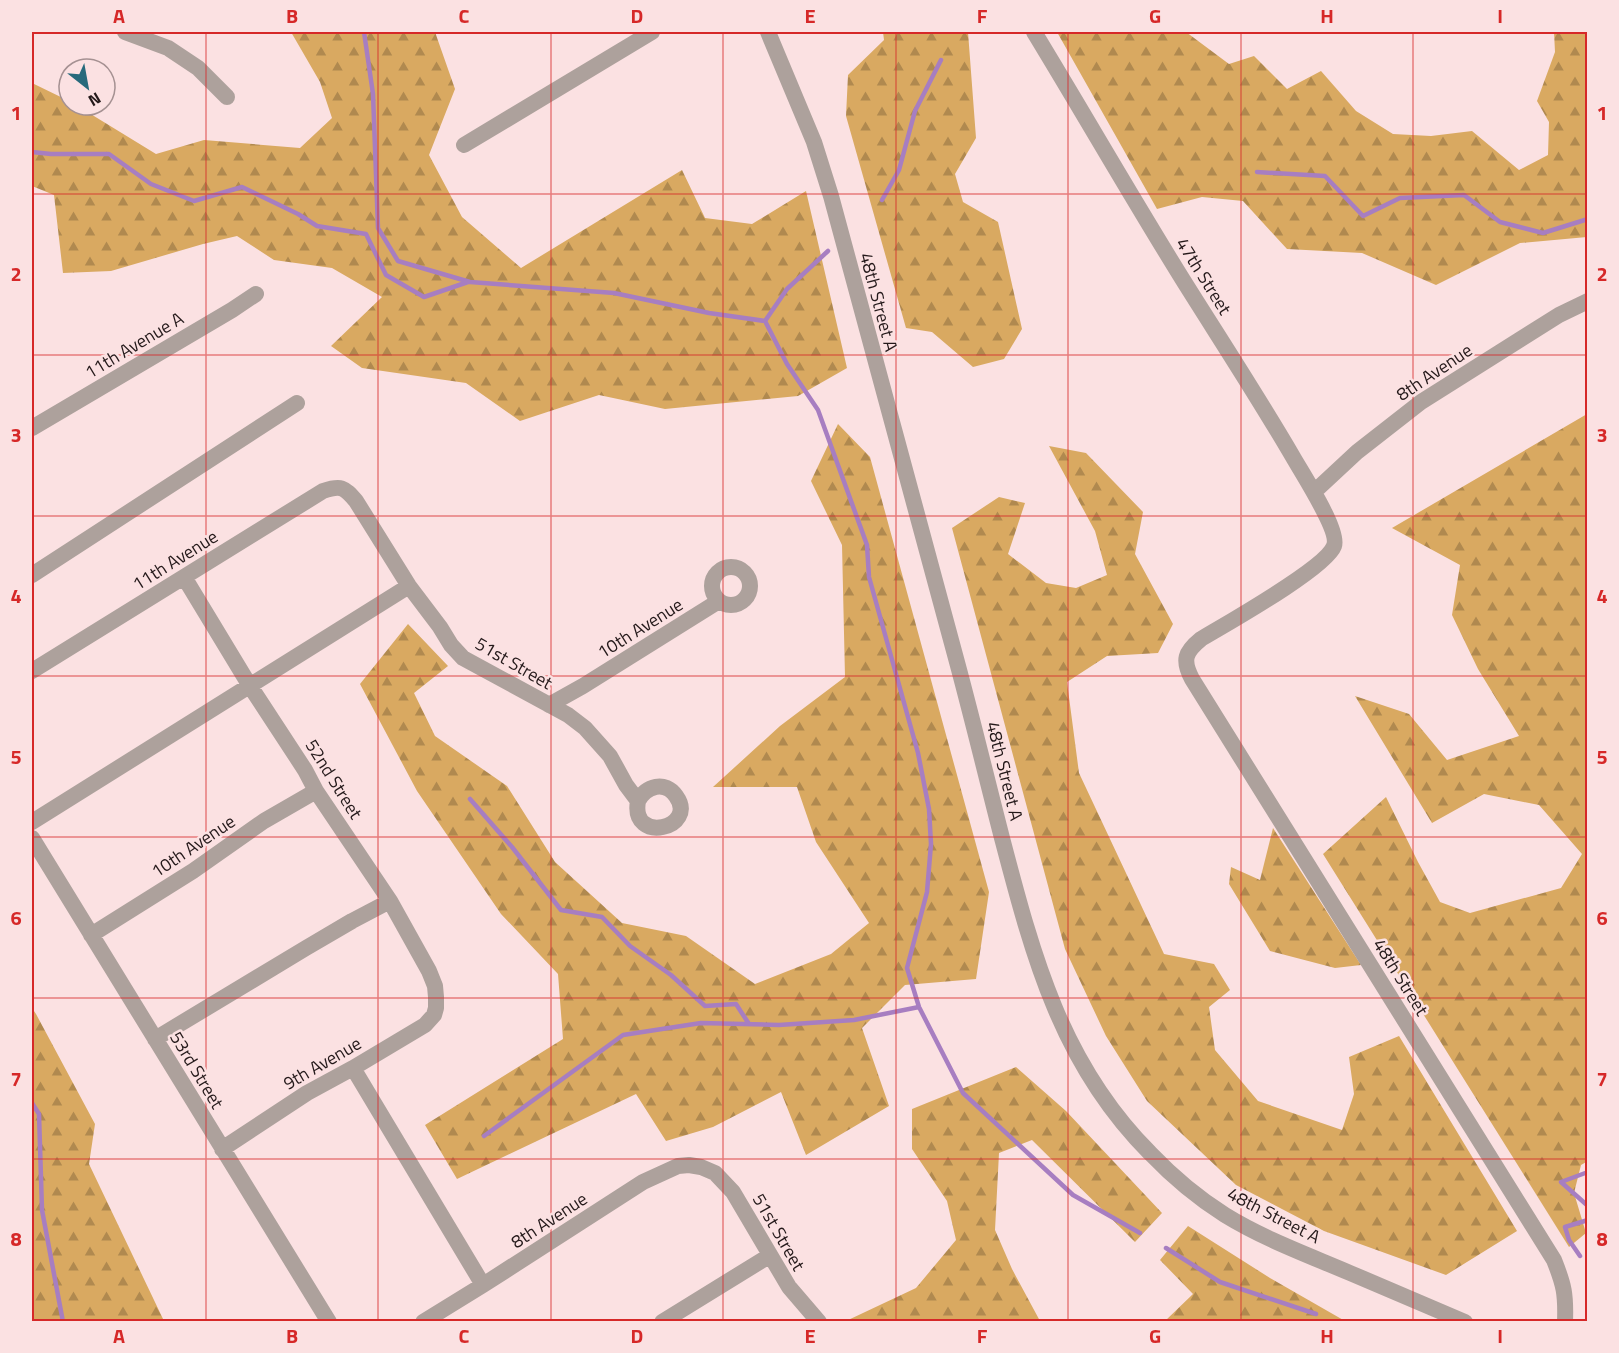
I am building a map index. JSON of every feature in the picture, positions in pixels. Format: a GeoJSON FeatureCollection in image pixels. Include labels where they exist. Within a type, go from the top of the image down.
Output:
{"type":"FeatureCollection","features":[{"type":"Feature","properties":{"kind":"street"},"geometry":{"type":"LineString","coordinates":[[125,32],[168,48],[198,68],[227,97]]}},
{"type":"Feature","properties":{"kind":"street"},"geometry":{"type":"LineString","coordinates":[[464,145],[652,32]]}},
{"type":"Feature","properties":{"kind":"street","name":"48th Street A"},"geometry":{"type":"LineString","coordinates":[[768,32],[814,142],[831,196],[1037,964],[1051,1002],[1080,1063],[1122,1122],[1149,1153],[1224,1214],[1266,1237],[1446,1318],[1465,1322]]}},
{"type":"Feature","properties":{"kind":"street","name":"47th Street"},"geometry":{"type":"LineString","coordinates":[[1034,32],[1314,492],[1335,535],[1335,543],[1328,557],[1288,586],[1201,639],[1191,647],[1186,660]]}},
{"type":"Feature","properties":{"kind":"street","name":"11th Avenue A"},"geometry":{"type":"LineString","coordinates":[[32,428],[232,310],[255,294]]}},
{"type":"Feature","properties":{"kind":"street","name":"8th Avenue"},"geometry":{"type":"LineString","coordinates":[[1314,492],[1357,452],[1421,402],[1560,315],[1587,301]]}},
{"type":"Feature","properties":{"kind":"street"},"geometry":{"type":"LineString","coordinates":[[32,574],[297,403]]}},
{"type":"Feature","properties":{"kind":"street","name":"11th Avenue"},"geometry":{"type":"LineString","coordinates":[[32,671],[323,491],[335,487],[341,488]]}},
{"type":"Feature","properties":{"kind":"street","name":"51st Street"},"geometry":{"type":"LineString","coordinates":[[341,488],[347,491],[367,515],[409,586],[441,627],[451,645],[464,658],[568,715],[585,728],[610,756],[638,801]]}},
{"type":"Feature","properties":{"kind":"street","name":"52nd Street"},"geometry":{"type":"LineString","coordinates":[[184,578],[316,791],[390,902],[429,971],[435,986],[436,1008]]}},
{"type":"Feature","properties":{"kind":"street"},"geometry":{"type":"LineString","coordinates":[[32,822],[409,586]]}},
{"type":"Feature","properties":{"kind":"street","name":"10th Avenue"},"geometry":{"type":"LineString","coordinates":[[549,705],[719,601]]}},
{"type":"Feature","properties":{"kind":"street","name":"48th Street"},"geometry":{"type":"LineString","coordinates":[[1186,660],[1185,667],[1191,679],[1554,1260],[1566,1297],[1565,1322]]}},
{"type":"Feature","properties":{"kind":"street","name":"10th Avenue"},"geometry":{"type":"LineString","coordinates":[[91,935],[193,871],[264,821],[316,791]]}},
{"type":"Feature","properties":{"kind":"street","name":"53rd Street"},"geometry":{"type":"LineString","coordinates":[[32,838],[329,1322]]}},
{"type":"Feature","properties":{"kind":"street"},"geometry":{"type":"LineString","coordinates":[[155,1040],[315,942],[390,902]]}},
{"type":"Feature","properties":{"kind":"street","name":"9th Avenue"},"geometry":{"type":"LineString","coordinates":[[222,1149],[307,1093],[424,1025],[434,1015],[436,1008]]}},
{"type":"Feature","properties":{"kind":"street"},"geometry":{"type":"LineString","coordinates":[[353,1068],[483,1285]]}},
{"type":"Feature","properties":{"kind":"street","name":"8th Avenue"},"geometry":{"type":"LineString","coordinates":[[423,1322],[643,1182],[678,1166],[701,1167]]}},
{"type":"Feature","properties":{"kind":"street","name":"51st Street"},"geometry":{"type":"LineString","coordinates":[[701,1167],[715,1173],[733,1192],[789,1287],[819,1322]]}},
{"type":"Feature","properties":{"kind":"street"},"geometry":{"type":"LineString","coordinates":[[662,1322],[769,1256]]}},
{"type":"Feature","properties":{"kind":"green space"},"geometry":{"type":"Polygon","coordinates":[[[291,32],[435,32],[455,89],[429,155],[462,217],[521,268],[682,170],[705,218],[752,224],[806,191],[847,368],[798,396],[665,409],[599,395],[520,421],[466,383],[362,368],[331,346],[382,297],[332,268],[274,260],[237,236],[111,271],[63,273],[54,195],[32,186],[32,83],[57,95],[57,117],[96,117],[156,154],[204,140],[300,148],[332,118],[320,82],[291,32]]]}},
{"type":"Feature","properties":{"kind":"green space"},"geometry":{"type":"Polygon","coordinates":[[[883,32],[968,32],[976,138],[955,174],[963,202],[998,222],[1022,329],[1004,359],[973,367],[932,332],[906,328],[846,116],[848,75],[884,40],[883,32]]]}},
{"type":"Feature","properties":{"kind":"green space"},"geometry":{"type":"Polygon","coordinates":[[[1057,32],[1186,32],[1229,64],[1254,56],[1287,89],[1321,71],[1356,111],[1393,134],[1431,136],[1472,131],[1519,170],[1548,155],[1549,122],[1537,101],[1555,52],[1554,32],[1587,32],[1587,237],[1520,243],[1436,285],[1362,253],[1287,249],[1243,201],[1202,197],[1157,209],[1057,32]]]}},
{"type":"Feature","properties":{"kind":"green space"},"geometry":{"type":"Polygon","coordinates":[[[1587,414],[1588,1161],[1581,1165],[1574,1193],[1586,1233],[1569,1247],[1323,854],[1386,797],[1440,902],[1470,913],[1561,888],[1582,854],[1539,805],[1484,794],[1432,823],[1355,696],[1409,714],[1447,760],[1519,736],[1478,669],[1452,615],[1460,565],[1392,528],[1587,414]]]}},
{"type":"Feature","properties":{"kind":"green space"},"geometry":{"type":"Polygon","coordinates":[[[838,424],[870,457],[989,892],[976,979],[905,985],[862,1028],[889,1106],[806,1155],[781,1092],[713,1127],[666,1141],[636,1094],[457,1179],[425,1125],[563,1039],[558,974],[501,914],[417,791],[360,684],[408,624],[448,666],[414,693],[435,736],[507,786],[555,862],[622,923],[686,936],[755,984],[831,954],[869,923],[816,842],[797,787],[713,787],[780,726],[845,677],[842,545],[811,481],[838,424]]]}},
{"type":"Feature","properties":{"kind":"green space"},"geometry":{"type":"Polygon","coordinates":[[[1049,446],[1086,453],[1143,512],[1135,554],[1173,624],[1158,653],[1107,656],[1067,682],[1079,773],[1164,954],[1214,964],[1230,990],[1209,1007],[1215,1050],[1258,1101],[1342,1130],[1354,1094],[1349,1057],[1399,1036],[1517,1231],[1446,1275],[1324,1231],[1236,1185],[1147,1101],[1106,1036],[1065,949],[952,528],[999,497],[1025,503],[1008,554],[1046,583],[1076,588],[1107,575],[1095,531],[1049,446]]]}},
{"type":"Feature","properties":{"kind":"green space"},"geometry":{"type":"Polygon","coordinates":[[[1273,828],[1361,965],[1335,968],[1270,951],[1229,884],[1231,867],[1260,880],[1273,828]]]}},
{"type":"Feature","properties":{"kind":"green space"},"geometry":{"type":"Polygon","coordinates":[[[32,1008],[95,1124],[89,1164],[164,1321],[32,1321],[32,1008]]]}},
{"type":"Feature","properties":{"kind":"green space"},"geometry":{"type":"Polygon","coordinates":[[[1016,1067],[1066,1111],[1162,1213],[1135,1242],[1032,1140],[999,1153],[995,1230],[1012,1269],[1040,1321],[846,1321],[916,1288],[956,1240],[947,1201],[912,1149],[912,1109],[1016,1067]]]}},
{"type":"Feature","properties":{"kind":"green space"},"geometry":{"type":"Polygon","coordinates":[[[1188,1226],[1270,1278],[1345,1321],[1165,1321],[1193,1294],[1160,1260],[1188,1226]]]}},
{"type":"Feature","properties":{"kind":"waterway"},"geometry":{"type":"LineString","coordinates":[[364,32],[373,94],[378,228],[398,261],[470,282],[614,293],[709,313],[765,321],[787,364],[818,410],[867,545],[869,577],[918,753],[929,809],[931,844],[927,892],[907,968],[919,1007],[963,1093],[1073,1195],[1140,1233]]}},
{"type":"Feature","properties":{"kind":"waterway"},"geometry":{"type":"LineString","coordinates":[[882,200],[899,170],[915,111],[941,60]]}},
{"type":"Feature","properties":{"kind":"waterway"},"geometry":{"type":"LineString","coordinates":[[32,152],[109,154],[151,184],[194,201],[242,187],[298,214],[317,226],[366,234],[386,275],[424,297],[468,282]]}},
{"type":"Feature","properties":{"kind":"waterway"},"geometry":{"type":"LineString","coordinates":[[1257,172],[1325,176],[1363,216],[1400,198],[1464,195],[1500,222],[1543,233],[1588,219]]}},
{"type":"Feature","properties":{"kind":"waterway"},"geometry":{"type":"LineString","coordinates":[[765,321],[787,289],[828,251]]}},
{"type":"Feature","properties":{"kind":"waterway"},"geometry":{"type":"LineString","coordinates":[[470,799],[512,847],[561,910],[602,917],[630,946],[671,975],[705,1006],[736,1004],[749,1024]]}},
{"type":"Feature","properties":{"kind":"waterway"},"geometry":{"type":"LineString","coordinates":[[484,1136],[623,1035],[701,1023],[779,1025],[854,1020],[919,1007]]}},
{"type":"Feature","properties":{"kind":"waterway"},"geometry":{"type":"LineString","coordinates":[[32,1103],[39,1114],[42,1210],[63,1322]]}},
{"type":"Feature","properties":{"kind":"waterway"},"geometry":{"type":"LineString","coordinates":[[1588,1172],[1561,1182],[1588,1206]]}},
{"type":"Feature","properties":{"kind":"waterway"},"geometry":{"type":"LineString","coordinates":[[1580,1256],[1569,1240],[1565,1227],[1588,1220]]}},
{"type":"Feature","properties":{"kind":"waterway"},"geometry":{"type":"LineString","coordinates":[[1166,1248],[1220,1282],[1316,1314]]}}]}
